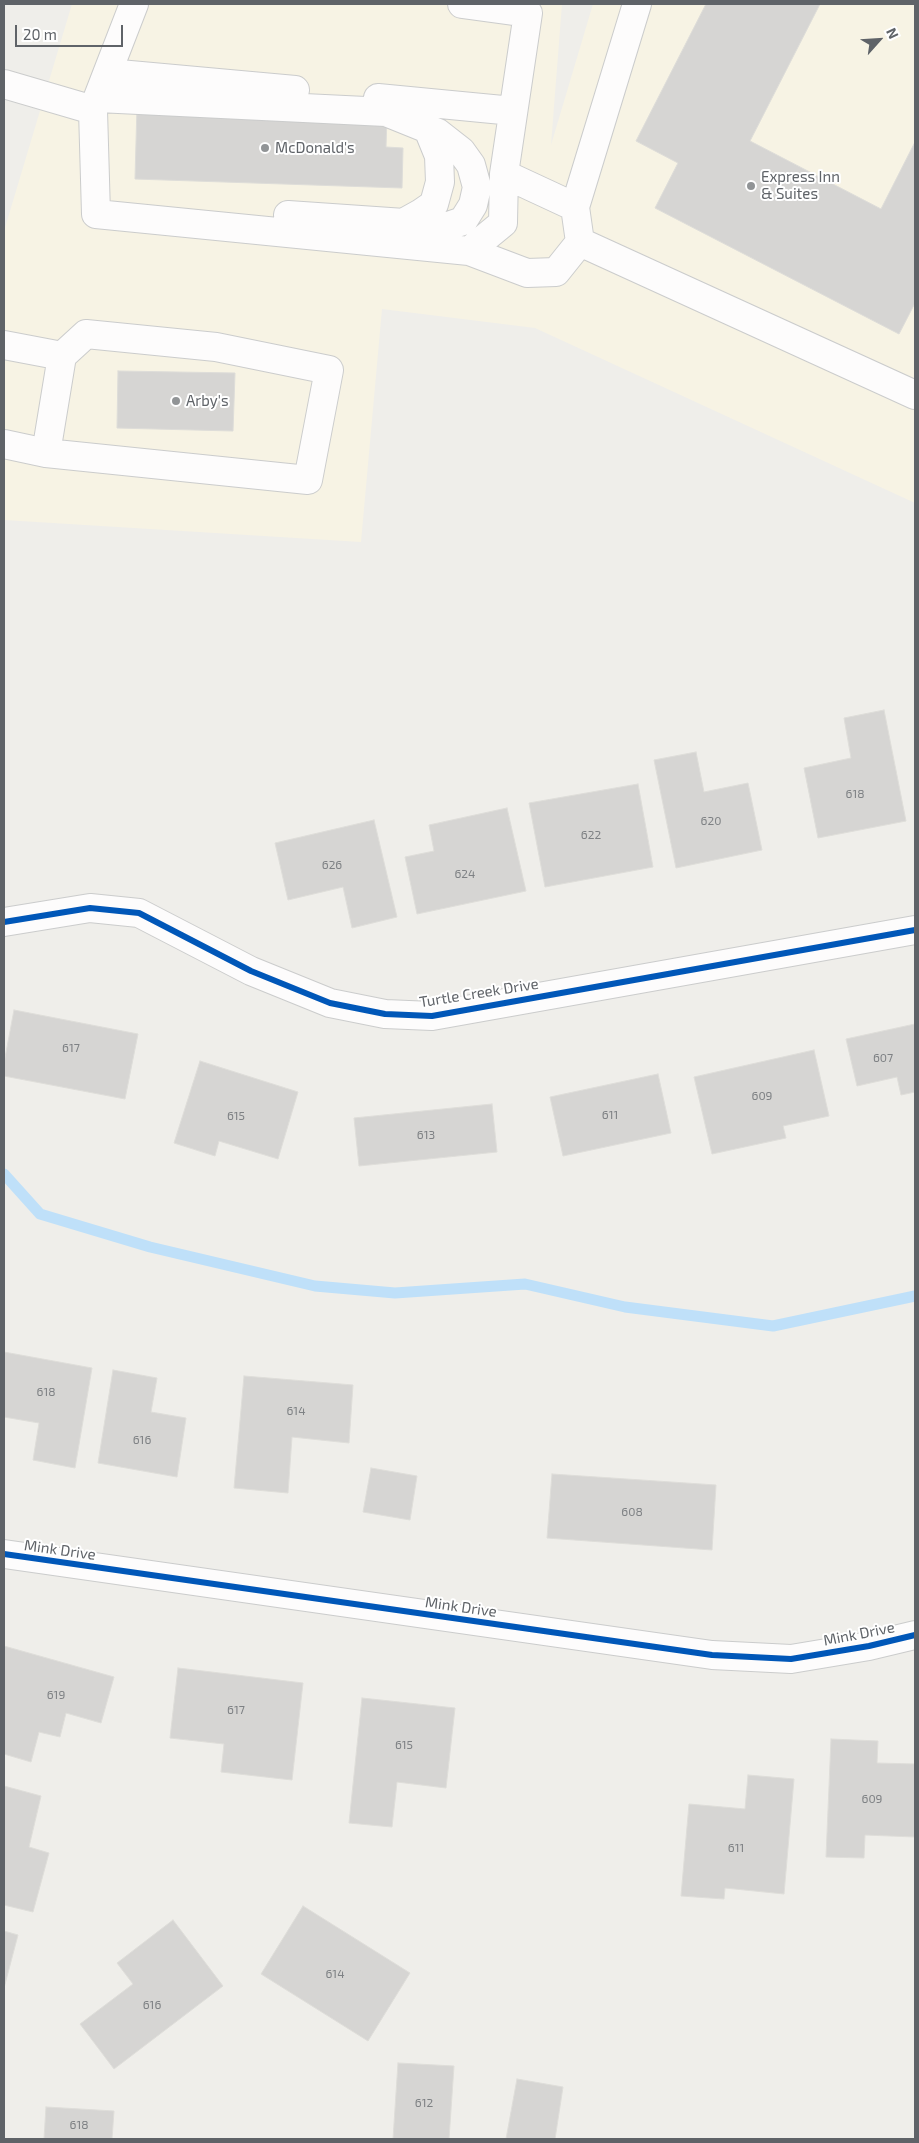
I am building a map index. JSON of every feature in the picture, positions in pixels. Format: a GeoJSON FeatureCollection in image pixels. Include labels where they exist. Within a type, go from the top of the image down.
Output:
{"type":"FeatureCollection","features":[{"type":"Feature","properties":{"kind":"street"},"geometry":{"type":"LineString","coordinates":[[134,4],[95,104],[96,214],[469,251],[527,274],[556,272],[580,242],[575,207],[637,4]]}},
{"type":"Feature","properties":{"kind":"street"},"geometry":{"type":"LineString","coordinates":[[462,4],[528,12],[504,174],[503,223],[469,251]]}},
{"type":"Feature","properties":{"kind":"street"},"geometry":{"type":"LineString","coordinates":[[108,72],[513,111]]}},
{"type":"Feature","properties":{"kind":"street"},"geometry":{"type":"LineString","coordinates":[[4,84],[95,104],[386,112],[438,133],[462,151],[471,164],[477,187],[473,205],[463,221],[448,226],[260,213],[225,227]]}},
{"type":"Feature","properties":{"kind":"street"},"geometry":{"type":"LineString","coordinates":[[403,223],[434,204],[440,182],[439,156],[428,129]]}},
{"type":"Feature","properties":{"kind":"street"},"geometry":{"type":"LineString","coordinates":[[504,174],[575,207]]}},
{"type":"Feature","properties":{"kind":"street"},"geometry":{"type":"LineString","coordinates":[[580,242],[915,395]]}},
{"type":"Feature","properties":{"kind":"street"},"geometry":{"type":"LineString","coordinates":[[4,444],[46,453],[308,480],[328,370],[216,347],[86,334],[62,356],[46,453]]}},
{"type":"Feature","properties":{"kind":"street"},"geometry":{"type":"LineString","coordinates":[[4,344],[62,356]]}},
{"type":"Feature","properties":{"kind":"street","name":"Turtle Creek Drive"},"geometry":{"type":"LineString","coordinates":[[4,922],[90,908],[139,913],[251,971],[330,1003],[385,1014],[432,1016],[915,930]]}},
{"type":"Feature","properties":{"kind":"street","name":"Mink Drive"},"geometry":{"type":"LineString","coordinates":[[4,1554],[712,1655],[791,1658],[869,1646],[915,1636]]}},
{"type":"Feature","properties":{"kind":"shaded area"},"geometry":{"type":"Polygon","coordinates":[[[72,4],[562,4],[551,145],[593,4],[915,4],[915,503],[535,328],[382,309],[361,542],[4,520],[4,231],[72,4]]]}},
{"type":"Feature","properties":{"kind":"building","name":"Express Inn & Suites"},"geometry":{"type":"Polygon","coordinates":[[[706,4],[820,4],[750,141],[881,209],[915,142],[915,303],[899,334],[655,208],[678,163],[636,141],[706,4]]]}},
{"type":"Feature","properties":{"kind":"building","name":"McDonald's"},"geometry":{"type":"Polygon","coordinates":[[[137,107],[387,115],[386,147],[403,148],[402,188],[135,179],[137,107]]]}},
{"type":"Feature","properties":{"kind":"building","name":"Arby's"},"geometry":{"type":"Polygon","coordinates":[[[118,371],[235,373],[233,431],[117,428],[118,371]]]}},
{"type":"Feature","properties":{"kind":"building"},"geometry":{"type":"Polygon","coordinates":[[[884,710],[906,821],[818,838],[804,768],[851,758],[844,718],[884,710]]]}},
{"type":"Feature","properties":{"kind":"building"},"geometry":{"type":"Polygon","coordinates":[[[696,752],[704,792],[748,783],[762,850],[676,868],[654,760],[696,752]]]}},
{"type":"Feature","properties":{"kind":"building"},"geometry":{"type":"Polygon","coordinates":[[[638,784],[653,867],[545,887],[529,803],[638,784]]]}},
{"type":"Feature","properties":{"kind":"building"},"geometry":{"type":"Polygon","coordinates":[[[507,808],[526,891],[417,914],[405,857],[434,851],[429,825],[507,808]]]}},
{"type":"Feature","properties":{"kind":"building"},"geometry":{"type":"Polygon","coordinates":[[[374,820],[397,917],[352,928],[343,887],[288,900],[275,843],[374,820]]]}},
{"type":"Feature","properties":{"kind":"building"},"geometry":{"type":"Polygon","coordinates":[[[14,1010],[138,1034],[125,1099],[4,1076],[4,1063],[14,1010]]]}},
{"type":"Feature","properties":{"kind":"building"},"geometry":{"type":"Polygon","coordinates":[[[915,1024],[915,1092],[901,1095],[897,1077],[857,1086],[846,1039],[915,1024]]]}},
{"type":"Feature","properties":{"kind":"building"},"geometry":{"type":"Polygon","coordinates":[[[814,1050],[829,1116],[783,1126],[786,1138],[712,1154],[694,1077],[814,1050]]]}},
{"type":"Feature","properties":{"kind":"building"},"geometry":{"type":"Polygon","coordinates":[[[200,1061],[298,1092],[278,1159],[219,1141],[215,1156],[174,1143],[200,1061]]]}},
{"type":"Feature","properties":{"kind":"building"},"geometry":{"type":"Polygon","coordinates":[[[658,1074],[671,1133],[563,1156],[550,1097],[658,1074]]]}},
{"type":"Feature","properties":{"kind":"building"},"geometry":{"type":"Polygon","coordinates":[[[492,1104],[497,1152],[359,1166],[354,1118],[492,1104]]]}},
{"type":"Feature","properties":{"kind":"building"},"geometry":{"type":"Polygon","coordinates":[[[4,1352],[92,1368],[75,1468],[33,1460],[39,1423],[4,1417],[4,1352]]]}},
{"type":"Feature","properties":{"kind":"building"},"geometry":{"type":"Polygon","coordinates":[[[113,1370],[157,1378],[151,1412],[186,1418],[177,1477],[98,1463],[113,1370]]]}},
{"type":"Feature","properties":{"kind":"building"},"geometry":{"type":"Polygon","coordinates":[[[244,1376],[353,1385],[349,1443],[292,1437],[288,1493],[234,1488],[244,1376]]]}},
{"type":"Feature","properties":{"kind":"building"},"geometry":{"type":"Polygon","coordinates":[[[371,1468],[417,1476],[410,1520],[363,1512],[371,1468]]]}},
{"type":"Feature","properties":{"kind":"building"},"geometry":{"type":"Polygon","coordinates":[[[552,1474],[716,1485],[712,1550],[547,1538],[552,1474]]]}},
{"type":"Feature","properties":{"kind":"building"},"geometry":{"type":"Polygon","coordinates":[[[4,1646],[114,1677],[101,1723],[66,1713],[60,1737],[39,1732],[31,1762],[4,1754],[4,1646]]]}},
{"type":"Feature","properties":{"kind":"building"},"geometry":{"type":"Polygon","coordinates":[[[178,1668],[303,1683],[292,1780],[221,1772],[224,1744],[170,1738],[178,1668]]]}},
{"type":"Feature","properties":{"kind":"building"},"geometry":{"type":"Polygon","coordinates":[[[362,1698],[455,1708],[446,1788],[397,1782],[392,1827],[349,1823],[362,1698]]]}},
{"type":"Feature","properties":{"kind":"building"},"geometry":{"type":"Polygon","coordinates":[[[831,1739],[878,1741],[877,1763],[915,1764],[915,1837],[865,1835],[864,1858],[826,1857],[831,1739]]]}},
{"type":"Feature","properties":{"kind":"building"},"geometry":{"type":"Polygon","coordinates":[[[748,1775],[794,1779],[784,1894],[725,1888],[724,1899],[681,1896],[689,1804],[745,1809],[748,1775]]]}},
{"type":"Feature","properties":{"kind":"building"},"geometry":{"type":"Polygon","coordinates":[[[4,1786],[41,1796],[29,1847],[49,1853],[33,1912],[4,1905],[4,1786]]]}},
{"type":"Feature","properties":{"kind":"building"},"geometry":{"type":"Polygon","coordinates":[[[303,1906],[410,1973],[368,2041],[261,1974],[303,1906]]]}},
{"type":"Feature","properties":{"kind":"building"},"geometry":{"type":"Polygon","coordinates":[[[173,1920],[223,1986],[114,2069],[80,2024],[133,1984],[117,1963],[173,1920]]]}},
{"type":"Feature","properties":{"kind":"building"},"geometry":{"type":"Polygon","coordinates":[[[4,1931],[18,1935],[4,1988],[4,1931]]]}},
{"type":"Feature","properties":{"kind":"building"},"geometry":{"type":"Polygon","coordinates":[[[398,2063],[454,2066],[449,2139],[393,2139],[398,2063]]]}},
{"type":"Feature","properties":{"kind":"building"},"geometry":{"type":"Polygon","coordinates":[[[517,2079],[563,2087],[555,2139],[506,2139],[517,2079]]]}},
{"type":"Feature","properties":{"kind":"building"},"geometry":{"type":"Polygon","coordinates":[[[46,2107],[114,2111],[112,2139],[44,2139],[46,2107]]]}},
{"type":"Feature","properties":{"kind":"waterway"},"geometry":{"type":"LineString","coordinates":[[4,1174],[40,1214],[150,1247],[315,1286],[395,1293],[525,1284],[625,1307],[773,1326],[915,1296]]}},
{"type":"Feature","properties":{"kind":"cycle path"},"geometry":{"type":"LineString","coordinates":[[4,922],[90,908],[139,913],[251,971],[330,1003],[385,1014],[432,1016],[915,930]]}},
{"type":"Feature","properties":{"kind":"cycle path"},"geometry":{"type":"LineString","coordinates":[[4,1554],[712,1655],[791,1659],[869,1646],[915,1635]]}},
{"type":"Feature","properties":{"kind":"place","name":"McDonald's"},"geometry":{"type":"Point","coordinates":[265,148]}},
{"type":"Feature","properties":{"kind":"place","name":"Express Inn & Suites"},"geometry":{"type":"Point","coordinates":[751,186]}},
{"type":"Feature","properties":{"kind":"place","name":"Arby's"},"geometry":{"type":"Point","coordinates":[176,401]}}]}
